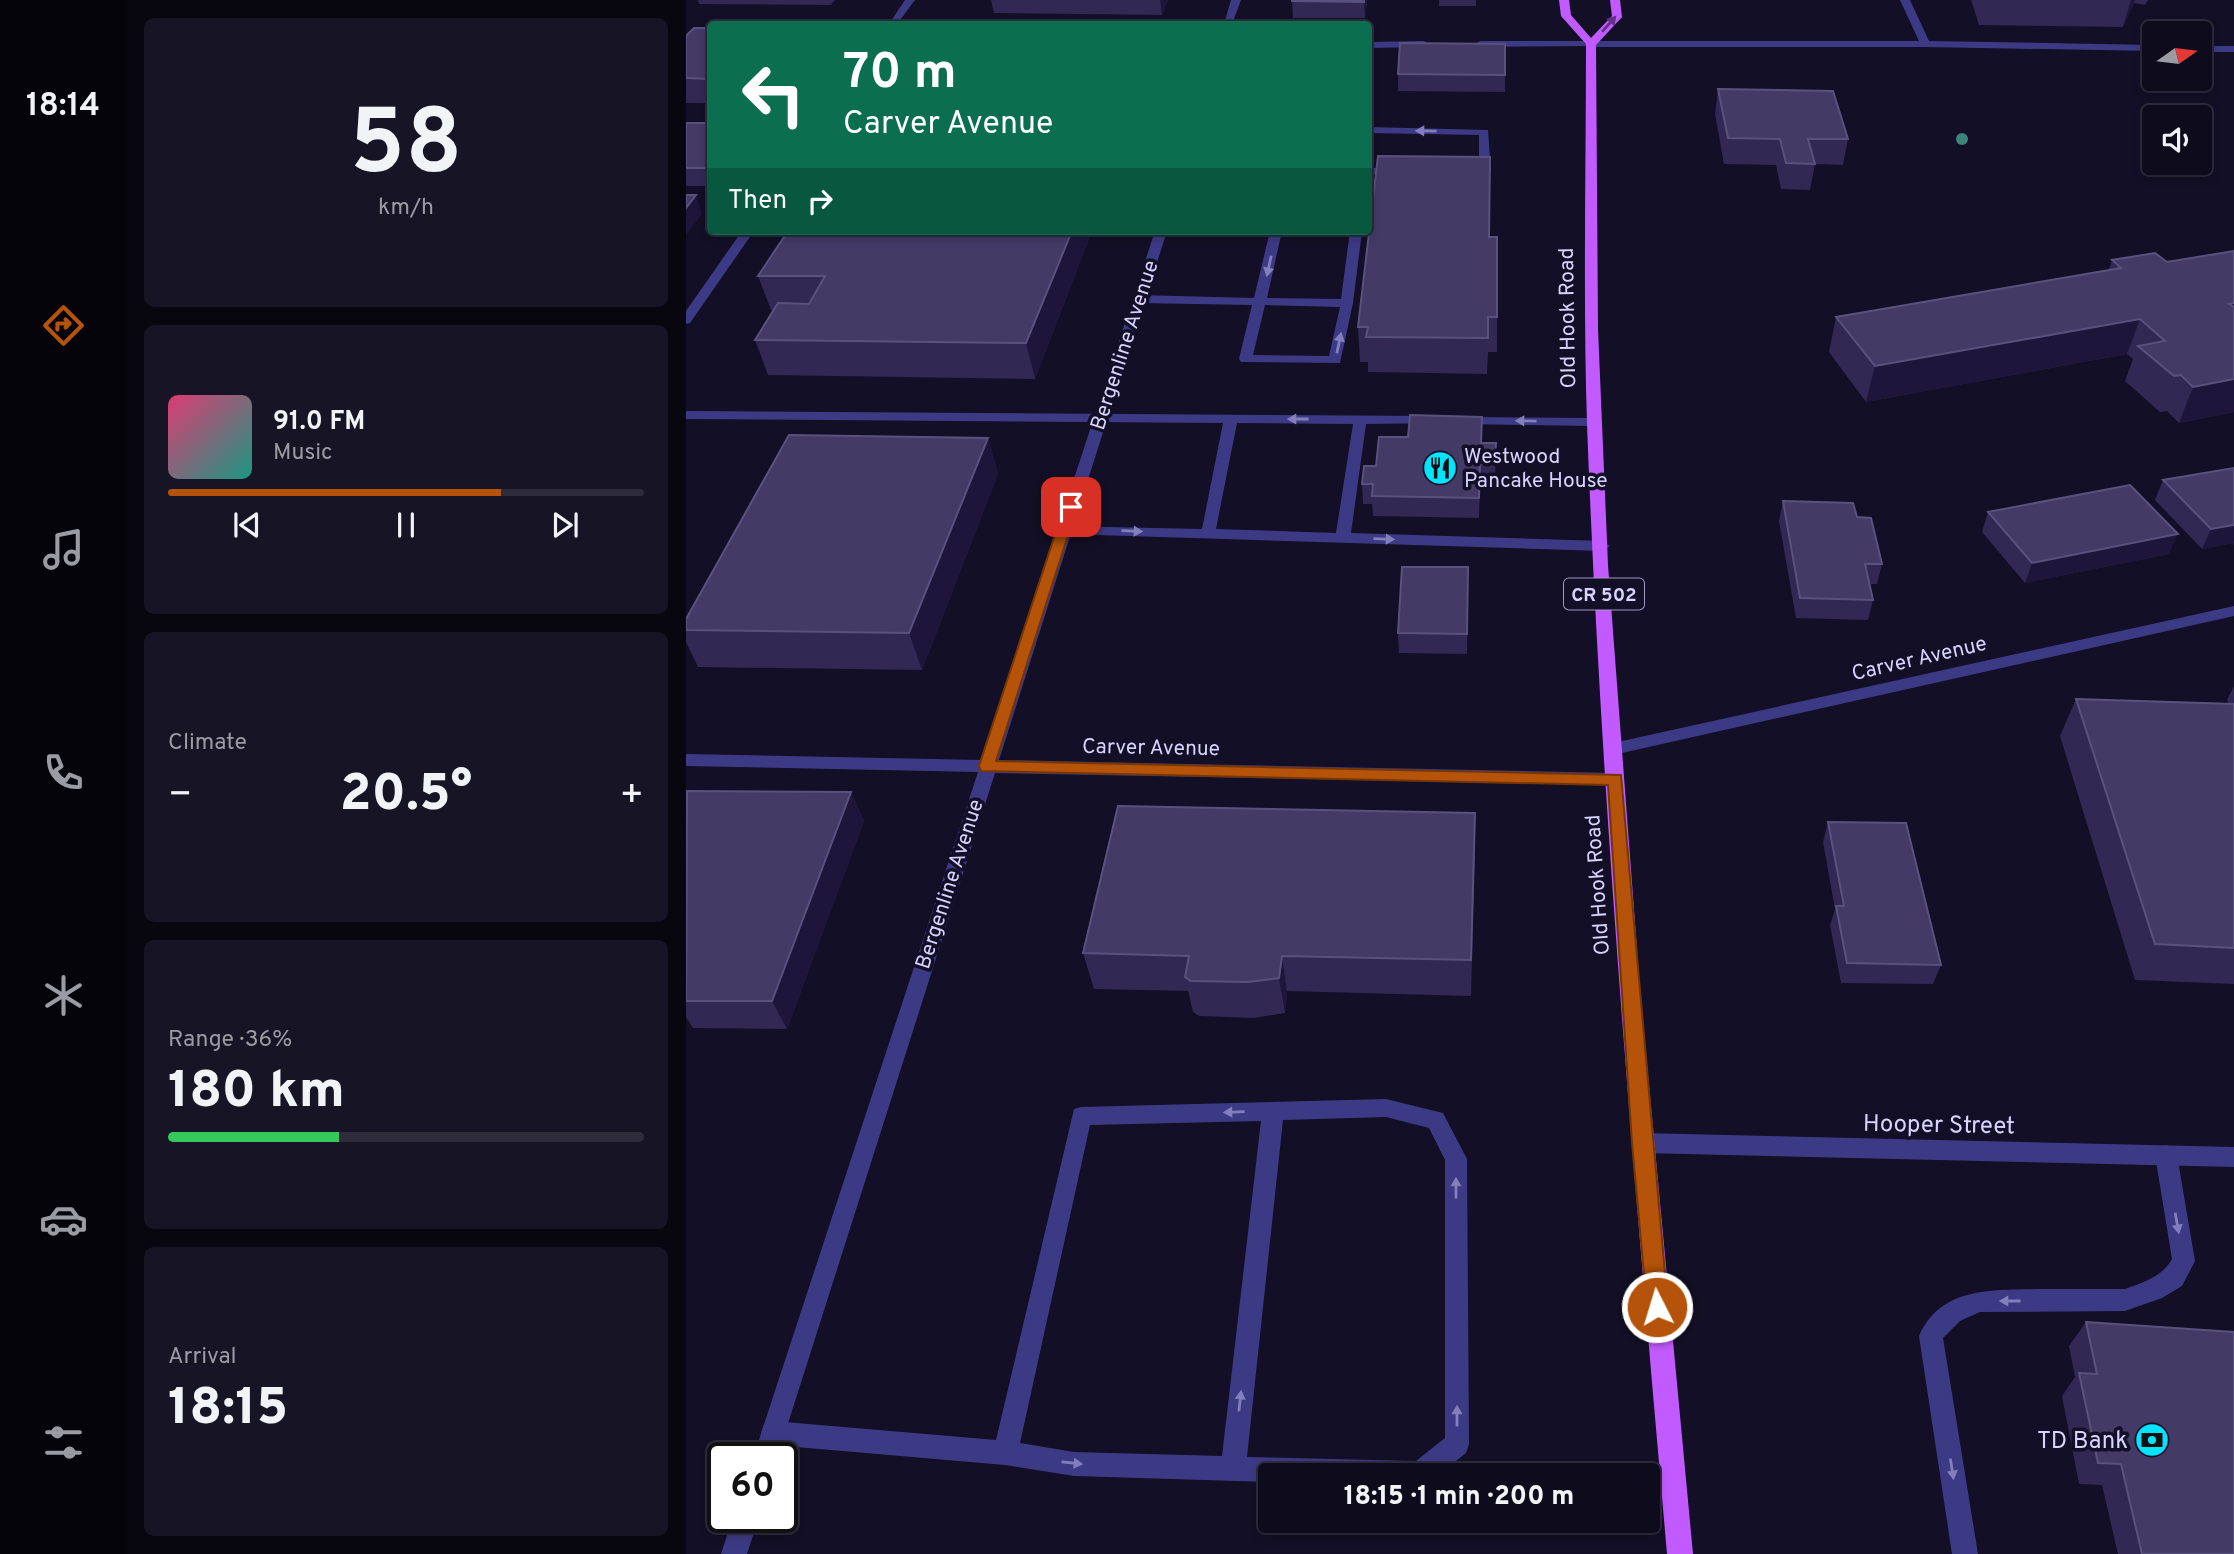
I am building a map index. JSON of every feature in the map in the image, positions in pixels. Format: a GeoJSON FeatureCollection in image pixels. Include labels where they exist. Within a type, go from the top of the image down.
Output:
{"type":"FeatureCollection","features":[{"type":"Feature","properties":{"kind":"main road"},"geometry":{"type":"LineString","coordinates":[[1564,0],[1566,16],[1591,44],[1617,17],[1615,0]]}},
{"type":"Feature","properties":{"kind":"main road","name":"Old Hook Road"},"geometry":{"type":"LineString","coordinates":[[1591,44],[1594,422],[1613,749],[1642,1143],[1680,1554]]}},
{"type":"Feature","properties":{"kind":"street"},"geometry":{"type":"LineString","coordinates":[[895,21],[910,0]]}},
{"type":"Feature","properties":{"kind":"street"},"geometry":{"type":"LineString","coordinates":[[1229,21],[1236,0]]}},
{"type":"Feature","properties":{"kind":"street"},"geometry":{"type":"LineString","coordinates":[[1905,0],[1925,44]]}},
{"type":"Feature","properties":{"kind":"street"},"geometry":{"type":"LineString","coordinates":[[1372,44],[1438,44]]}},
{"type":"Feature","properties":{"kind":"street"},"geometry":{"type":"LineString","coordinates":[[1466,44],[1925,44],[2142,48]]}},
{"type":"Feature","properties":{"kind":"street"},"geometry":{"type":"LineString","coordinates":[[2212,49],[2234,50]]}},
{"type":"Feature","properties":{"kind":"street"},"geometry":{"type":"LineString","coordinates":[[1372,130],[1484,132],[1485,172],[1459,172]]}},
{"type":"Feature","properties":{"kind":"street"},"geometry":{"type":"LineString","coordinates":[[1372,171],[1407,172]]}},
{"type":"Feature","properties":{"kind":"street"},"geometry":{"type":"LineString","coordinates":[[686,320],[745,235]]}},
{"type":"Feature","properties":{"kind":"street","name":"Bergenline Avenue"},"geometry":{"type":"LineString","coordinates":[[770,1442],[986,766],[1160,235]]}},
{"type":"Feature","properties":{"kind":"street"},"geometry":{"type":"LineString","coordinates":[[1275,235],[1246,359],[1335,360],[1347,303],[1356,235]]}},
{"type":"Feature","properties":{"kind":"street"},"geometry":{"type":"LineString","coordinates":[[1138,299],[1347,303]]}},
{"type":"Feature","properties":{"kind":"street"},"geometry":{"type":"LineString","coordinates":[[686,415],[1594,422]]}},
{"type":"Feature","properties":{"kind":"street"},"geometry":{"type":"LineString","coordinates":[[1208,534],[1231,419]]}},
{"type":"Feature","properties":{"kind":"street"},"geometry":{"type":"LineString","coordinates":[[1343,538],[1360,420]]}},
{"type":"Feature","properties":{"kind":"street"},"geometry":{"type":"LineString","coordinates":[[1064,529],[1602,545]]}},
{"type":"Feature","properties":{"kind":"street","name":"Carver Avenue"},"geometry":{"type":"LineString","coordinates":[[1613,749],[2234,611]]}},
{"type":"Feature","properties":{"kind":"street","name":"Carver Avenue"},"geometry":{"type":"LineString","coordinates":[[686,760],[1615,779]]}},
{"type":"Feature","properties":{"kind":"street"},"geometry":{"type":"LineString","coordinates":[[773,1433],[1005,1453],[1074,1464],[1420,1474],[1457,1444],[1456,1159],[1436,1119],[1386,1108],[1081,1116],[1005,1453]]}},
{"type":"Feature","properties":{"kind":"street"},"geometry":{"type":"LineString","coordinates":[[1233,1469],[1273,1111]]}},
{"type":"Feature","properties":{"kind":"street","name":"Hooper Street"},"geometry":{"type":"LineString","coordinates":[[1642,1143],[2234,1157]]}},
{"type":"Feature","properties":{"kind":"street"},"geometry":{"type":"LineString","coordinates":[[1965,1554],[1931,1336],[1942,1318],[1962,1306],[1980,1301],[2125,1300],[2154,1290],[2174,1278],[2184,1261],[2166,1155]]}},
{"type":"Feature","properties":{"kind":"street"},"geometry":{"type":"LineString","coordinates":[[734,1554],[741,1533]]}},
{"type":"Feature","properties":{"kind":"building"},"geometry":{"type":"Polygon","coordinates":[[[1364,0],[1364,2],[1292,1],[1364,0]]]}},
{"type":"Feature","properties":{"kind":"building"},"geometry":{"type":"Polygon","coordinates":[[[694,28],[707,28],[707,79],[686,78],[686,36],[694,28]]]}},
{"type":"Feature","properties":{"kind":"building"},"geometry":{"type":"Polygon","coordinates":[[[1400,43],[1505,44],[1505,75],[1398,74],[1400,43]]]}},
{"type":"Feature","properties":{"kind":"building"},"geometry":{"type":"Polygon","coordinates":[[[1718,89],[1833,91],[1848,139],[1808,139],[1815,164],[1786,163],[1780,139],[1728,138],[1718,89]]]}},
{"type":"Feature","properties":{"kind":"building"},"geometry":{"type":"Polygon","coordinates":[[[686,123],[707,123],[707,168],[686,168],[686,123]]]}},
{"type":"Feature","properties":{"kind":"building"},"geometry":{"type":"Polygon","coordinates":[[[1378,156],[1490,157],[1489,237],[1497,237],[1497,317],[1488,317],[1488,338],[1366,337],[1368,327],[1358,327],[1369,235],[1372,235],[1378,156]]]}},
{"type":"Feature","properties":{"kind":"building"},"geometry":{"type":"Polygon","coordinates":[[[686,195],[696,195],[686,208],[686,195]]]}},
{"type":"Feature","properties":{"kind":"building"},"geometry":{"type":"Polygon","coordinates":[[[785,235],[1070,235],[1026,343],[755,340],[778,303],[809,304],[825,276],[758,276],[785,235]]]}},
{"type":"Feature","properties":{"kind":"building"},"geometry":{"type":"Polygon","coordinates":[[[2234,251],[2234,303],[2229,304],[2234,307],[2234,379],[2193,387],[2181,375],[2174,376],[2138,346],[2165,341],[2140,319],[1875,366],[1836,317],[2121,268],[2112,260],[2155,253],[2167,262],[2234,251]]]}},
{"type":"Feature","properties":{"kind":"building"},"geometry":{"type":"Polygon","coordinates":[[[1410,415],[1482,417],[1481,443],[1496,443],[1495,464],[1480,464],[1479,498],[1372,496],[1373,484],[1362,484],[1364,466],[1376,466],[1379,437],[1408,437],[1410,415]]]}},
{"type":"Feature","properties":{"kind":"building"},"geometry":{"type":"Polygon","coordinates":[[[789,435],[988,438],[909,633],[686,630],[686,619],[789,435]]]}},
{"type":"Feature","properties":{"kind":"building"},"geometry":{"type":"Polygon","coordinates":[[[2234,468],[2234,525],[2211,529],[2163,480],[2234,468]]]}},
{"type":"Feature","properties":{"kind":"building"},"geometry":{"type":"Polygon","coordinates":[[[2130,485],[2178,534],[2032,563],[1988,512],[2130,485]]]}},
{"type":"Feature","properties":{"kind":"building"},"geometry":{"type":"Polygon","coordinates":[[[1783,501],[1853,503],[1857,517],[1871,518],[1882,564],[1865,564],[1873,600],[1800,598],[1783,501]]]}},
{"type":"Feature","properties":{"kind":"building"},"geometry":{"type":"Polygon","coordinates":[[[1402,567],[1468,567],[1467,634],[1398,633],[1402,567]]]}},
{"type":"Feature","properties":{"kind":"building"},"geometry":{"type":"Polygon","coordinates":[[[2076,699],[2234,704],[2234,948],[2155,944],[2076,699]]]}},
{"type":"Feature","properties":{"kind":"building"},"geometry":{"type":"Polygon","coordinates":[[[687,791],[851,792],[772,1001],[686,1001],[687,791]]]}},
{"type":"Feature","properties":{"kind":"building"},"geometry":{"type":"Polygon","coordinates":[[[1118,806],[1475,813],[1471,960],[1282,956],[1279,978],[1248,982],[1191,981],[1185,977],[1189,956],[1083,953],[1118,806]]]}},
{"type":"Feature","properties":{"kind":"building"},"geometry":{"type":"Polygon","coordinates":[[[1828,822],[1906,823],[1941,965],[1847,963],[1836,906],[1844,906],[1828,822]]]}},
{"type":"Feature","properties":{"kind":"building","name":"TD Bank"},"geometry":{"type":"Polygon","coordinates":[[[2086,1322],[2234,1332],[2234,1554],[2142,1554],[2121,1464],[2098,1463],[2079,1373],[2097,1374],[2086,1322]]]}},
{"type":"Feature","properties":{"kind":"place","name":"Westwood Pancake House"},"geometry":{"type":"Point","coordinates":[1440,468]}},
{"type":"Feature","properties":{"kind":"place","name":"TD Bank"},"geometry":{"type":"Point","coordinates":[2152,1440]}},
{"type":"Feature","properties":{"kind":"route"},"geometry":{"type":"LineString","coordinates":[[1071,507],[986,766],[1615,779],[1657,1307]]}}]}
